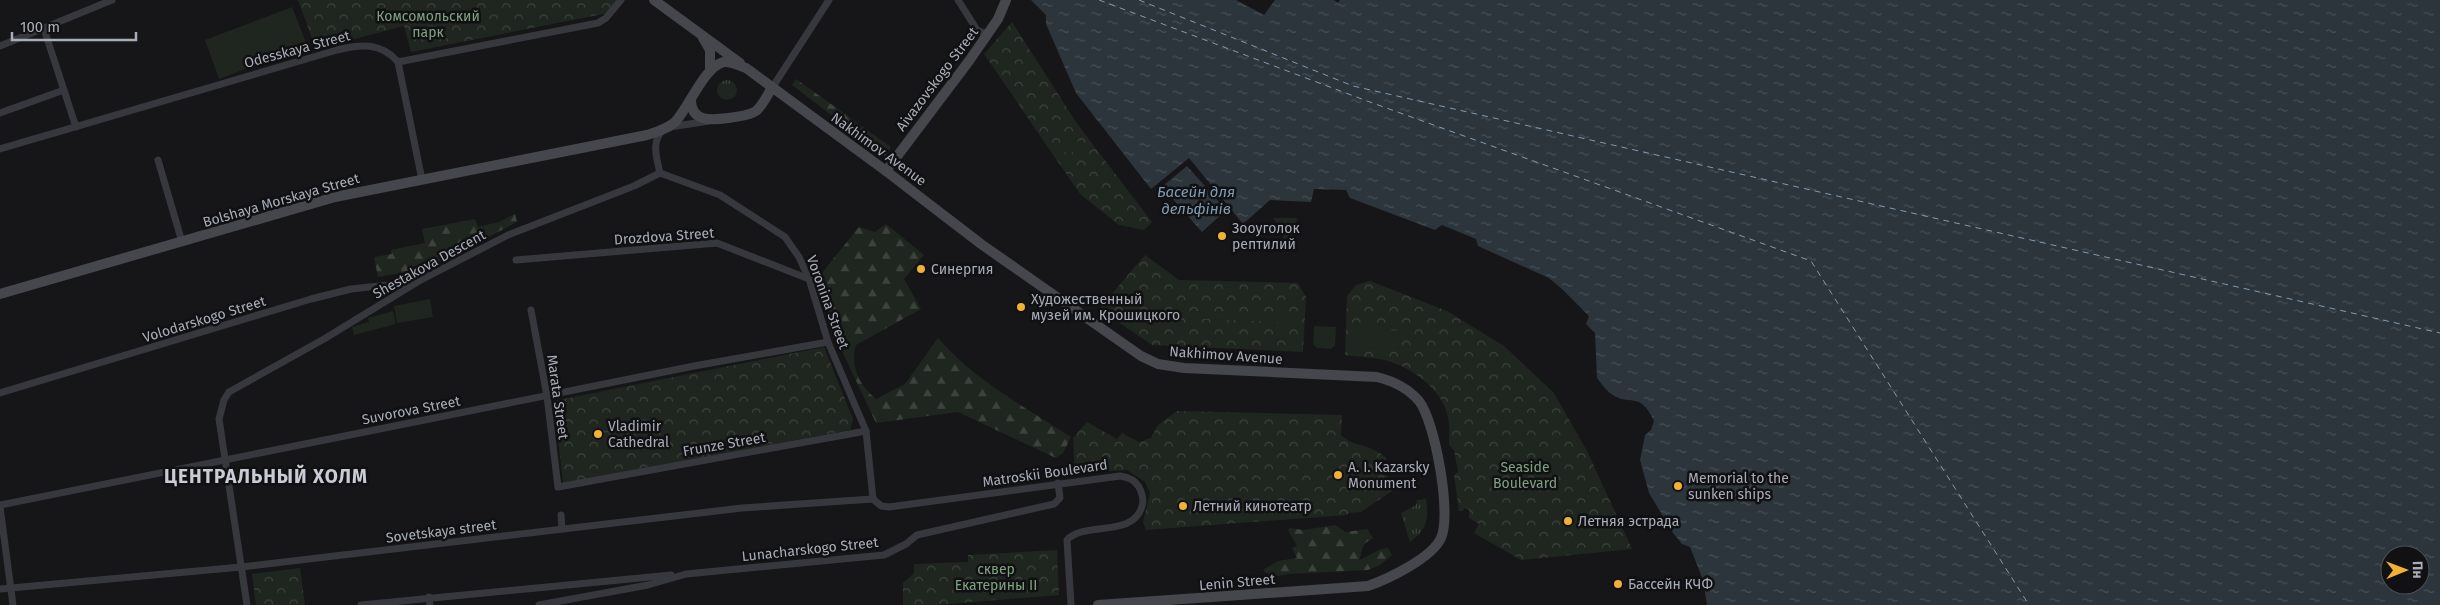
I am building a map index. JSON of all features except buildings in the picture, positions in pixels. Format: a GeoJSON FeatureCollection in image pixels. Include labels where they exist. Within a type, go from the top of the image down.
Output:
{"type":"FeatureCollection","features":[{"type":"Feature","properties":{"kind":"main road"},"geometry":{"type":"LineString","coordinates":[[654,0],[772,88],[755,111],[746,115],[709,120],[693,112],[691,100]]}},
{"type":"Feature","properties":{"kind":"main road","name":"Aivazovskogo Street"},"geometry":{"type":"LineString","coordinates":[[886,171],[988,35],[1006,1]]}},
{"type":"Feature","properties":{"kind":"main road"},"geometry":{"type":"LineString","coordinates":[[699,34],[710,50],[710,71]]}},
{"type":"Feature","properties":{"kind":"main road"},"geometry":{"type":"LineString","coordinates":[[664,129],[675,121],[710,71],[726,62],[746,68]]}},
{"type":"Feature","properties":{"kind":"main road","name":"Nakhimov Avenue"},"geometry":{"type":"LineString","coordinates":[[772,88],[886,171],[981,244],[1141,356],[1158,364],[1184,368],[1377,377],[1399,385],[1414,395],[1427,412],[1435,439],[1444,503],[1444,529],[1434,548],[1378,582]]}},
{"type":"Feature","properties":{"kind":"main road","name":"Bolshaya Morskaya Street"},"geometry":{"type":"LineString","coordinates":[[0,294],[335,197],[641,137],[664,129]]}},
{"type":"Feature","properties":{"kind":"main road","name":"Lenin Street"},"geometry":{"type":"LineString","coordinates":[[1098,605],[1368,586],[1378,582]]}},
{"type":"Feature","properties":{"kind":"street"},"geometry":{"type":"LineString","coordinates":[[0,46],[112,0]]}},
{"type":"Feature","properties":{"kind":"street"},"geometry":{"type":"LineString","coordinates":[[422,180],[398,62],[598,23],[606,18],[621,0]]}},
{"type":"Feature","properties":{"kind":"street"},"geometry":{"type":"LineString","coordinates":[[772,88],[829,0]]}},
{"type":"Feature","properties":{"kind":"street"},"geometry":{"type":"LineString","coordinates":[[958,0],[977,30],[988,35]]}},
{"type":"Feature","properties":{"kind":"street"},"geometry":{"type":"LineString","coordinates":[[44,29],[76,126]]}},
{"type":"Feature","properties":{"kind":"street","name":"Odesskaya Street"},"geometry":{"type":"LineString","coordinates":[[0,149],[354,45],[382,48],[398,62]]}},
{"type":"Feature","properties":{"kind":"street"},"geometry":{"type":"LineString","coordinates":[[0,113],[64,90]]}},
{"type":"Feature","properties":{"kind":"street"},"geometry":{"type":"LineString","coordinates":[[660,173],[655,146],[657,136],[664,129],[709,120]]}},
{"type":"Feature","properties":{"kind":"street"},"geometry":{"type":"LineString","coordinates":[[158,160],[182,242]]}},
{"type":"Feature","properties":{"kind":"street","name":"Voronina Street"},"geometry":{"type":"LineString","coordinates":[[660,173],[720,195],[785,237],[799,257],[828,342],[866,431],[873,499]]}},
{"type":"Feature","properties":{"kind":"street","name":"Shestakova Descent"},"geometry":{"type":"LineString","coordinates":[[224,460],[220,419],[224,400],[229,392],[324,339],[419,281],[508,234],[634,186],[660,173]]}},
{"type":"Feature","properties":{"kind":"street","name":"Drozdova Street"},"geometry":{"type":"LineString","coordinates":[[516,260],[717,243],[808,279]]}},
{"type":"Feature","properties":{"kind":"street","name":"Volodarskogo Street"},"geometry":{"type":"LineString","coordinates":[[0,393],[311,299],[351,289],[419,281]]}},
{"type":"Feature","properties":{"kind":"street","name":"Marata Street"},"geometry":{"type":"LineString","coordinates":[[532,310],[547,396],[558,487]]}},
{"type":"Feature","properties":{"kind":"street","name":"Suvorova Street"},"geometry":{"type":"LineString","coordinates":[[0,506],[547,396],[828,342]]}},
{"type":"Feature","properties":{"kind":"street","name":"Frunze Street"},"geometry":{"type":"LineString","coordinates":[[558,487],[866,431]]}},
{"type":"Feature","properties":{"kind":"street"},"geometry":{"type":"LineString","coordinates":[[224,460],[247,605]]}},
{"type":"Feature","properties":{"kind":"street","name":"Matroskii Boulevard"},"geometry":{"type":"LineString","coordinates":[[873,499],[881,506],[889,507],[1112,476],[1126,477],[1138,486],[1143,499],[1140,512],[1135,518],[1125,524],[1075,534],[1067,540],[1071,605]]}},
{"type":"Feature","properties":{"kind":"street","name":"Lunacharskogo Street"},"geometry":{"type":"LineString","coordinates":[[361,605],[884,555],[906,544],[917,534],[1054,504],[1060,498],[1058,483]]}},
{"type":"Feature","properties":{"kind":"street","name":"Sovetskaya street"},"geometry":{"type":"LineString","coordinates":[[12,590],[241,567],[742,508],[873,499]]}},
{"type":"Feature","properties":{"kind":"street"},"geometry":{"type":"LineString","coordinates":[[0,506],[13,605]]}},
{"type":"Feature","properties":{"kind":"street"},"geometry":{"type":"LineString","coordinates":[[561,515],[562,529]]}},
{"type":"Feature","properties":{"kind":"street","name":"Lunacharskogo Street"},"geometry":{"type":"LineString","coordinates":[[540,605],[570,603],[686,574]]}},
{"type":"Feature","properties":{"kind":"street"},"geometry":{"type":"LineString","coordinates":[[0,589],[12,590]]}},
{"type":"Feature","properties":{"kind":"street"},"geometry":{"type":"LineString","coordinates":[[429,597],[430,605]]}},
{"type":"Feature","properties":{"kind":"green space","name":"Комсомольский парк"},"geometry":{"type":"Polygon","coordinates":[[[298,0],[617,0],[608,13],[411,52],[404,26],[316,49],[298,0]]]}},
{"type":"Feature","properties":{"kind":"green space"},"geometry":{"type":"Polygon","coordinates":[[[292,7],[307,45],[219,79],[205,40],[292,7]]]}},
{"type":"Feature","properties":{"kind":"green space"},"geometry":{"type":"Polygon","coordinates":[[[1012,22],[1078,125],[1152,222],[1144,230],[1119,225],[1080,194],[984,54],[1012,22]]]}},
{"type":"Feature","properties":{"kind":"green space"},"geometry":{"type":"Polygon","coordinates":[[[796,79],[891,147],[885,156],[792,85],[796,79]]]}},
{"type":"Feature","properties":{"kind":"green space"},"geometry":{"type":"Polygon","coordinates":[[[723,80],[731,80],[737,86],[737,94],[731,100],[723,100],[717,94],[717,86],[723,80]]]}},
{"type":"Feature","properties":{"kind":"green space"},"geometry":{"type":"Polygon","coordinates":[[[1065,135],[1073,135],[1078,140],[1076,151],[1065,153],[1060,148],[1060,140],[1065,135]]]}},
{"type":"Feature","properties":{"kind":"green space"},"geometry":{"type":"Polygon","coordinates":[[[515,214],[517,222],[406,280],[400,273],[378,277],[374,257],[392,254],[391,250],[425,243],[422,229],[475,219],[478,227],[499,222],[515,214]]]}},
{"type":"Feature","properties":{"kind":"green space"},"geometry":{"type":"Polygon","coordinates":[[[1273,218],[1297,218],[1292,249],[1283,249],[1283,232],[1273,218]]]}},
{"type":"Feature","properties":{"kind":"green space"},"geometry":{"type":"Polygon","coordinates":[[[886,224],[924,255],[904,279],[921,309],[856,345],[854,353],[855,368],[865,388],[876,399],[905,384],[938,338],[952,353],[984,380],[1071,437],[1063,453],[1056,458],[958,412],[876,423],[835,336],[817,279],[859,227],[875,232],[886,224]]]}},
{"type":"Feature","properties":{"kind":"green space"},"geometry":{"type":"Polygon","coordinates":[[[1145,255],[1179,280],[1298,283],[1306,297],[1303,352],[1152,345],[1099,309],[1145,255]]]}},
{"type":"Feature","properties":{"kind":"green space","name":"Seaside Boulevard"},"geometry":{"type":"Polygon","coordinates":[[[1370,281],[1447,311],[1504,346],[1554,393],[1587,451],[1632,549],[1521,560],[1474,533],[1479,524],[1469,518],[1469,510],[1464,508],[1463,511],[1459,511],[1454,475],[1458,472],[1454,450],[1449,445],[1448,417],[1434,390],[1409,370],[1391,362],[1345,355],[1347,296],[1356,285],[1370,281]]]}},
{"type":"Feature","properties":{"kind":"green space"},"geometry":{"type":"Polygon","coordinates":[[[430,299],[433,317],[397,323],[394,306],[430,299]]]}},
{"type":"Feature","properties":{"kind":"green space"},"geometry":{"type":"Polygon","coordinates":[[[393,311],[396,324],[354,335],[352,327],[368,322],[369,325],[368,318],[393,311]]]}},
{"type":"Feature","properties":{"kind":"green space"},"geometry":{"type":"Polygon","coordinates":[[[1188,311],[1297,316],[1297,323],[1188,318],[1188,311]]]}},
{"type":"Feature","properties":{"kind":"green space"},"geometry":{"type":"Polygon","coordinates":[[[1314,326],[1336,327],[1335,346],[1331,349],[1317,348],[1313,344],[1314,326]]]}},
{"type":"Feature","properties":{"kind":"green space"},"geometry":{"type":"Polygon","coordinates":[[[1353,328],[1400,331],[1399,349],[1352,346],[1353,328]]]}},
{"type":"Feature","properties":{"kind":"green space"},"geometry":{"type":"Polygon","coordinates":[[[824,347],[853,419],[850,430],[563,483],[554,401],[824,347]]]}},
{"type":"Feature","properties":{"kind":"green space"},"geometry":{"type":"Polygon","coordinates":[[[1177,411],[1342,415],[1341,435],[1351,442],[1375,450],[1387,459],[1377,465],[1378,472],[1388,476],[1395,489],[1361,512],[1349,513],[1347,515],[1146,530],[1143,522],[1150,493],[1145,482],[1127,470],[1075,473],[1073,438],[1087,422],[1117,439],[1122,433],[1139,442],[1151,438],[1158,425],[1177,411]]]}},
{"type":"Feature","properties":{"kind":"green space"},"geometry":{"type":"Polygon","coordinates":[[[1426,499],[1426,524],[1416,538],[1410,542],[1401,513],[1416,505],[1417,500],[1426,499]]]}},
{"type":"Feature","properties":{"kind":"green space"},"geometry":{"type":"Polygon","coordinates":[[[1335,525],[1346,532],[1367,529],[1373,538],[1364,544],[1359,560],[1384,548],[1388,548],[1392,555],[1380,565],[1368,570],[1289,574],[1272,577],[1263,570],[1278,561],[1297,558],[1292,548],[1297,546],[1288,530],[1290,528],[1303,530],[1335,525]]]}},
{"type":"Feature","properties":{"kind":"green space","name":"cквер Екатерины II"},"geometry":{"type":"Polygon","coordinates":[[[1057,550],[1059,595],[937,605],[903,605],[903,583],[914,573],[914,564],[968,562],[968,555],[1057,550]]]}},
{"type":"Feature","properties":{"kind":"green space"},"geometry":{"type":"Polygon","coordinates":[[[300,568],[305,605],[256,605],[252,574],[300,568]]]}},
{"type":"Feature","properties":{"kind":"water"},"geometry":{"type":"Polygon","coordinates":[[[1031,0],[1236,0],[1264,15],[1275,0],[1334,0],[1338,3],[1340,0],[2440,0],[2440,605],[1707,605],[1703,580],[1690,547],[1682,544],[1673,533],[1649,493],[1640,460],[1645,435],[1651,430],[1654,421],[1644,405],[1617,397],[1608,391],[1597,378],[1595,333],[1586,324],[1589,316],[1562,289],[1549,278],[1478,246],[1476,239],[1442,225],[1435,230],[1350,198],[1346,190],[1314,189],[1311,202],[1270,200],[1243,224],[1189,158],[1151,189],[1076,93],[1046,24],[1046,15],[1031,0]]]}},
{"type":"Feature","properties":{"kind":"water","name":"Басейн для дельфiнiв"},"geometry":{"type":"Polygon","coordinates":[[[1187,166],[1228,212],[1223,213],[1202,232],[1163,188],[1164,185],[1187,166]]]}},
{"type":"Feature","properties":{"kind":"ferry route"},"geometry":{"type":"LineString","coordinates":[[1099,0],[1367,101],[1811,261],[2029,605]]}},
{"type":"Feature","properties":{"kind":"ferry route"},"geometry":{"type":"LineString","coordinates":[[1139,0],[1353,86],[2440,333]]}},
{"type":"Feature","properties":{"kind":"place","name":"Зооуголок рептилий"},"geometry":{"type":"Point","coordinates":[1222,236]}},
{"type":"Feature","properties":{"kind":"place","name":"Синергия"},"geometry":{"type":"Point","coordinates":[921,269]}},
{"type":"Feature","properties":{"kind":"place","name":"Художественный музей им. Крошицкого"},"geometry":{"type":"Point","coordinates":[1021,307]}},
{"type":"Feature","properties":{"kind":"place","name":"Vladimir Cathedral"},"geometry":{"type":"Point","coordinates":[598,434]}},
{"type":"Feature","properties":{"kind":"place","name":"A. I. Kazarsky Monument"},"geometry":{"type":"Point","coordinates":[1338,475]}},
{"type":"Feature","properties":{"kind":"place","name":"Memorial to the sunken ships"},"geometry":{"type":"Point","coordinates":[1678,486]}},
{"type":"Feature","properties":{"kind":"place","name":"Летний кинотеатр"},"geometry":{"type":"Point","coordinates":[1183,506]}},
{"type":"Feature","properties":{"kind":"place","name":"Летняя эстрада"},"geometry":{"type":"Point","coordinates":[1568,521]}},
{"type":"Feature","properties":{"kind":"place","name":"Бассейн КЧФ"},"geometry":{"type":"Point","coordinates":[1618,584]}},
{"type":"Feature","properties":{"kind":"district","name":"ЦЕНТРАЛЬНЫЙ ХОЛМ"},"geometry":{"type":"Point","coordinates":[266,476]}}]}
